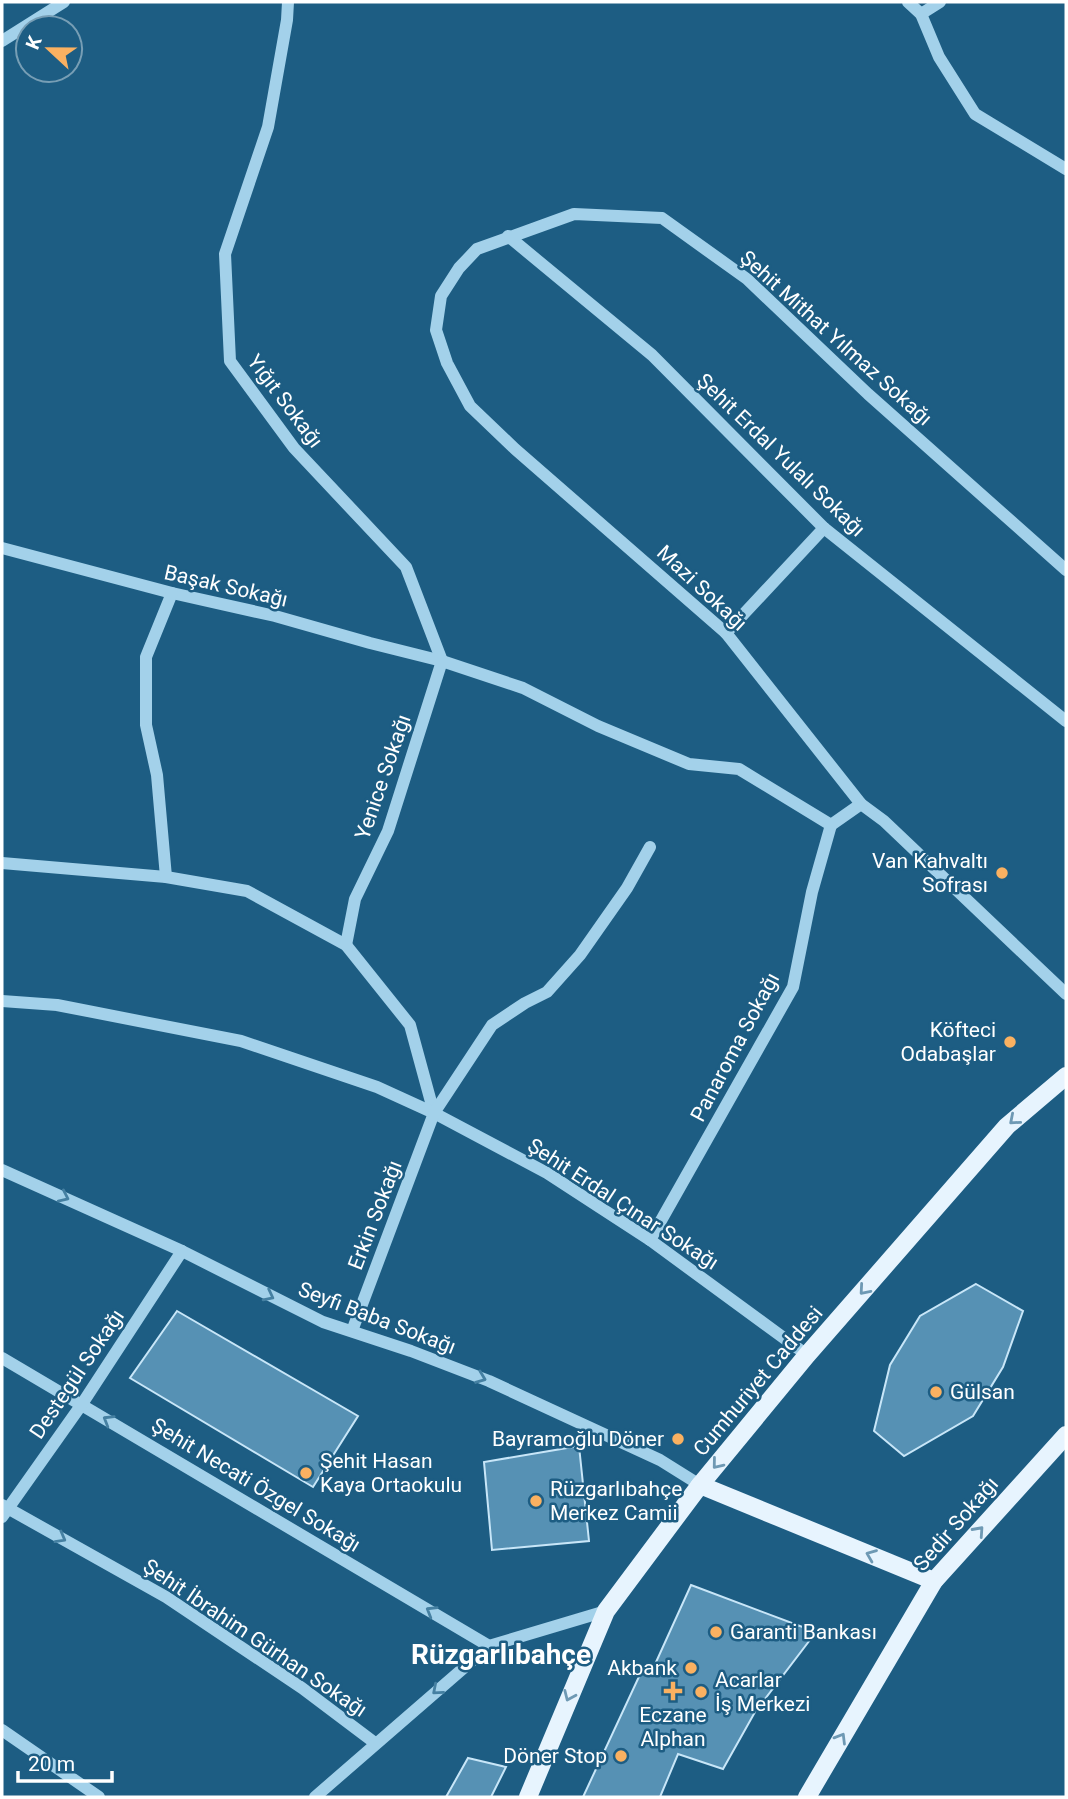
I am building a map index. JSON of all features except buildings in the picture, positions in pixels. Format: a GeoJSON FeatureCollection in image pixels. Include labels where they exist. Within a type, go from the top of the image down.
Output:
{"type":"FeatureCollection","features":[{"type":"Feature","properties":{"kind":"main road","name":"Cumhuriyet Caddesi"},"geometry":{"type":"LineString","coordinates":[[528,1797],[606,1611],[701,1485],[807,1355],[1007,1126],[1066,1076]]}},
{"type":"Feature","properties":{"kind":"main road","name":"Sedir Sokağı"},"geometry":{"type":"LineString","coordinates":[[807,1797],[934,1581],[1066,1435]]}},
{"type":"Feature","properties":{"kind":"main road"},"geometry":{"type":"LineString","coordinates":[[701,1485],[934,1581]]}},
{"type":"Feature","properties":{"kind":"street"},"geometry":{"type":"LineString","coordinates":[[2,41],[64,2]]}},
{"type":"Feature","properties":{"kind":"street","name":"Yığıt Sokağı"},"geometry":{"type":"LineString","coordinates":[[288,2],[268,127],[225,254],[230,361],[294,449],[406,567],[442,661]]}},
{"type":"Feature","properties":{"kind":"street"},"geometry":{"type":"LineString","coordinates":[[908,2],[921,14],[939,57],[975,114],[1066,169]]}},
{"type":"Feature","properties":{"kind":"street"},"geometry":{"type":"LineString","coordinates":[[921,14],[940,2]]}},
{"type":"Feature","properties":{"kind":"street","name":"Şehit Mithat Yılmaz Sokağı"},"geometry":{"type":"LineString","coordinates":[[508,236],[574,214],[662,218],[747,279],[868,394],[1066,570]]}},
{"type":"Feature","properties":{"kind":"street","name":"Şehit Erdal Yulalı Sokağı"},"geometry":{"type":"LineString","coordinates":[[508,236],[652,355],[824,528],[1066,721]]}},
{"type":"Feature","properties":{"kind":"street","name":"Mazi Sokağı"},"geometry":{"type":"LineString","coordinates":[[508,236],[477,249],[441,296],[436,330],[447,363],[470,406],[515,449],[726,633],[861,804],[884,821],[1066,994]]}},
{"type":"Feature","properties":{"kind":"street"},"geometry":{"type":"LineString","coordinates":[[726,633],[824,528]]}},
{"type":"Feature","properties":{"kind":"street","name":"Başak Sokağı"},"geometry":{"type":"LineString","coordinates":[[2,548],[442,661]]}},
{"type":"Feature","properties":{"kind":"street"},"geometry":{"type":"LineString","coordinates":[[166,877],[157,775],[146,725],[146,657],[172,593]]}},
{"type":"Feature","properties":{"kind":"street"},"geometry":{"type":"LineString","coordinates":[[442,661],[523,688],[598,726],[689,764],[740,769],[831,825],[861,804]]}},
{"type":"Feature","properties":{"kind":"street","name":"Yenice Sokağı"},"geometry":{"type":"LineString","coordinates":[[346,946],[355,899],[388,831],[442,661]]}},
{"type":"Feature","properties":{"kind":"street","name":"Panaroma Sokağı"},"geometry":{"type":"LineString","coordinates":[[650,1240],[793,987],[812,892],[831,825]]}},
{"type":"Feature","properties":{"kind":"street","name":"Erkin Sokağı"},"geometry":{"type":"LineString","coordinates":[[352,1331],[434,1112],[492,1025],[547,992],[580,955],[627,888],[650,847]]}},
{"type":"Feature","properties":{"kind":"street"},"geometry":{"type":"LineString","coordinates":[[2,863],[166,877],[247,891],[346,946],[410,1025],[434,1112]]}},
{"type":"Feature","properties":{"kind":"street","name":"Şehit Erdal Çınar Sokağı"},"geometry":{"type":"LineString","coordinates":[[2,1001],[57,1005],[241,1041],[377,1087],[434,1112],[547,1173],[650,1240],[807,1355]]}},
{"type":"Feature","properties":{"kind":"street","name":"Seyfi Baba Sokağı"},"geometry":{"type":"LineString","coordinates":[[2,1170],[182,1251],[308,1316],[489,1381],[660,1460],[701,1485]]}},
{"type":"Feature","properties":{"kind":"street","name":"Destegül Sokağı"},"geometry":{"type":"LineString","coordinates":[[3,1510],[82,1404],[182,1251]]}},
{"type":"Feature","properties":{"kind":"street","name":"Şehit Necati Özgel Sokağı"},"geometry":{"type":"LineString","coordinates":[[2,1358],[489,1646]]}},
{"type":"Feature","properties":{"kind":"street","name":"Şehit İbrahim Gürhan Sokağı"},"geometry":{"type":"LineString","coordinates":[[3,1510],[166,1597],[302,1688],[375,1743]]}},
{"type":"Feature","properties":{"kind":"street"},"geometry":{"type":"LineString","coordinates":[[316,1797],[489,1646],[606,1611]]}},
{"type":"Feature","properties":{"kind":"street"},"geometry":{"type":"LineString","coordinates":[[2,1730],[99,1797]]}},
{"type":"Feature","properties":{"kind":"place","name":"Van Kahvaltı Sofrası"},"geometry":{"type":"Point","coordinates":[1002,873]}},
{"type":"Feature","properties":{"kind":"place","name":"Köfteci Odabaşlar"},"geometry":{"type":"Point","coordinates":[1010,1042]}},
{"type":"Feature","properties":{"kind":"place","name":"Gülsan"},"geometry":{"type":"Point","coordinates":[936,1392]}},
{"type":"Feature","properties":{"kind":"place","name":"Bayramoğlu Döner"},"geometry":{"type":"Point","coordinates":[678,1439]}},
{"type":"Feature","properties":{"kind":"place","name":"Şehit Hasan Kaya Ortaokulu"},"geometry":{"type":"Point","coordinates":[306,1473]}},
{"type":"Feature","properties":{"kind":"place","name":"Rüzgarlıbahçe Merkez Camii"},"geometry":{"type":"Point","coordinates":[536,1501]}},
{"type":"Feature","properties":{"kind":"place","name":"Garanti Bankası"},"geometry":{"type":"Point","coordinates":[716,1632]}},
{"type":"Feature","properties":{"kind":"place","name":"Akbank"},"geometry":{"type":"Point","coordinates":[691,1668]}},
{"type":"Feature","properties":{"kind":"place","name":"Eczane Alphan"},"geometry":{"type":"Point","coordinates":[673,1691]}},
{"type":"Feature","properties":{"kind":"place","name":"Acarlar İş Merkezi"},"geometry":{"type":"Point","coordinates":[701,1692]}},
{"type":"Feature","properties":{"kind":"place","name":"Döner Stop"},"geometry":{"type":"Point","coordinates":[621,1756]}},
{"type":"Feature","properties":{"kind":"district","name":"Rüzgarlıbahçe"},"geometry":{"type":"Point","coordinates":[501,1654]}}]}
